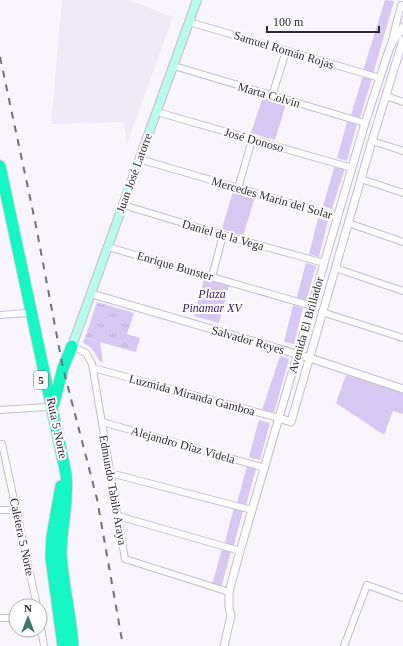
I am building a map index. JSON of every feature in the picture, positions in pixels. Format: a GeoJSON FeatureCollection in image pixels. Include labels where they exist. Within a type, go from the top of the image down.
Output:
{"type":"FeatureCollection","features":[{"type":"Feature","properties":{"kind":"highway","name":"Ruta 5 Norte"},"geometry":{"type":"LineString","coordinates":[[0,166],[45,371],[59,458],[61,479],[51,557],[63,646]]}},
{"type":"Feature","properties":{"kind":"highway","name":"Ruta 5 Norte"},"geometry":{"type":"LineString","coordinates":[[0,188],[27,313],[67,483],[67,502],[62,531],[62,555],[73,646]]}},
{"type":"Feature","properties":{"kind":"highway"},"geometry":{"type":"LineString","coordinates":[[50,408],[72,346]]}},
{"type":"Feature","properties":{"kind":"highway"},"geometry":{"type":"LineString","coordinates":[[45,371],[56,371],[63,368]]}},
{"type":"Feature","properties":{"kind":"main road","name":"Juan José Latorre"},"geometry":{"type":"LineString","coordinates":[[72,346],[197,0]]}},
{"type":"Feature","properties":{"kind":"street","name":"Avenida El Brillador"},"geometry":{"type":"LineString","coordinates":[[224,646],[231,616],[229,608],[230,592],[240,551],[352,168],[402,5]]}},
{"type":"Feature","properties":{"kind":"street","name":"Samuel Román Rojas"},"geometry":{"type":"LineString","coordinates":[[189,22],[380,78]]}},
{"type":"Feature","properties":{"kind":"street"},"geometry":{"type":"LineString","coordinates":[[390,46],[403,27]]}},
{"type":"Feature","properties":{"kind":"street","name":"Avenida El Brillador"},"geometry":{"type":"LineString","coordinates":[[291,422],[372,140],[402,50],[403,40]]}},
{"type":"Feature","properties":{"kind":"street"},"geometry":{"type":"LineString","coordinates":[[272,96],[286,51]]}},
{"type":"Feature","properties":{"kind":"street","name":"Marta Colvin"},"geometry":{"type":"LineString","coordinates":[[174,66],[366,123]]}},
{"type":"Feature","properties":{"kind":"street"},"geometry":{"type":"LineString","coordinates":[[386,96],[403,102]]}},
{"type":"Feature","properties":{"kind":"street","name":"José Donoso"},"geometry":{"type":"LineString","coordinates":[[156,112],[352,168]]}},
{"type":"Feature","properties":{"kind":"street"},"geometry":{"type":"LineString","coordinates":[[238,188],[252,140]]}},
{"type":"Feature","properties":{"kind":"street"},"geometry":{"type":"LineString","coordinates":[[372,140],[403,151]]}},
{"type":"Feature","properties":{"kind":"street","name":"Mercedes Marín del Solar"},"geometry":{"type":"LineString","coordinates":[[139,159],[338,217],[348,223],[403,242]]}},
{"type":"Feature","properties":{"kind":"street"},"geometry":{"type":"LineString","coordinates":[[361,179],[403,194]]}},
{"type":"Feature","properties":{"kind":"street","name":"Daniel de la Vega"},"geometry":{"type":"LineString","coordinates":[[123,205],[324,263]]}},
{"type":"Feature","properties":{"kind":"street"},"geometry":{"type":"LineString","coordinates":[[212,277],[223,235]]}},
{"type":"Feature","properties":{"kind":"street","name":"Enrique Bunster"},"geometry":{"type":"LineString","coordinates":[[108,247],[312,306]]}},
{"type":"Feature","properties":{"kind":"street"},"geometry":{"type":"LineString","coordinates":[[335,268],[403,291]]}},
{"type":"Feature","properties":{"kind":"street","name":"Salvador Reyes"},"geometry":{"type":"LineString","coordinates":[[92,294],[298,354],[403,389]]}},
{"type":"Feature","properties":{"kind":"street"},"geometry":{"type":"LineString","coordinates":[[322,312],[403,338]]}},
{"type":"Feature","properties":{"kind":"street"},"geometry":{"type":"LineString","coordinates":[[0,315],[27,313]]}},
{"type":"Feature","properties":{"kind":"street","name":"Edmundo Tabilo Araya"},"geometry":{"type":"LineString","coordinates":[[72,346],[86,353],[93,368],[125,559],[230,592]]}},
{"type":"Feature","properties":{"kind":"street","name":"Luzmida Miranda Gamboa"},"geometry":{"type":"LineString","coordinates":[[93,368],[291,422]]}},
{"type":"Feature","properties":{"kind":"street"},"geometry":{"type":"LineString","coordinates":[[0,410],[50,408]]}},
{"type":"Feature","properties":{"kind":"street","name":"Alejandro Díaz Videla"},"geometry":{"type":"LineString","coordinates":[[102,422],[265,468]]}},
{"type":"Feature","properties":{"kind":"street","name":"Caletera 5 Norte"},"geometry":{"type":"LineString","coordinates":[[2,444],[35,598]]}},
{"type":"Feature","properties":{"kind":"street"},"geometry":{"type":"LineString","coordinates":[[110,473],[252,510]]}},
{"type":"Feature","properties":{"kind":"street"},"geometry":{"type":"LineString","coordinates":[[0,510],[16,510]]}},
{"type":"Feature","properties":{"kind":"street"},"geometry":{"type":"LineString","coordinates":[[118,516],[240,551]]}},
{"type":"Feature","properties":{"kind":"street"},"geometry":{"type":"LineString","coordinates":[[344,646],[367,585],[403,598]]}},
{"type":"Feature","properties":{"kind":"shaded area"},"geometry":{"type":"Polygon","coordinates":[[[62,0],[129,0],[173,17],[127,144],[123,122],[51,124],[62,0]]]}},
{"type":"Feature","properties":{"kind":"green space"},"geometry":{"type":"Polygon","coordinates":[[[385,0],[394,1],[373,74],[363,71],[385,0]]]}},
{"type":"Feature","properties":{"kind":"green space"},"geometry":{"type":"Polygon","coordinates":[[[363,76],[372,79],[360,118],[351,115],[363,76]]]}},
{"type":"Feature","properties":{"kind":"green space"},"geometry":{"type":"Polygon","coordinates":[[[263,97],[286,104],[275,140],[251,133],[263,97]]]}},
{"type":"Feature","properties":{"kind":"green space"},"geometry":{"type":"Polygon","coordinates":[[[347,122],[357,124],[347,161],[337,158],[347,122]]]}},
{"type":"Feature","properties":{"kind":"green space"},"geometry":{"type":"Polygon","coordinates":[[[335,165],[345,168],[332,209],[323,206],[335,165]]]}},
{"type":"Feature","properties":{"kind":"green space"},"geometry":{"type":"Polygon","coordinates":[[[233,191],[255,197],[243,236],[222,229],[233,191]]]}},
{"type":"Feature","properties":{"kind":"green space"},"geometry":{"type":"Polygon","coordinates":[[[318,218],[328,221],[319,257],[309,254],[318,218]]]}},
{"type":"Feature","properties":{"kind":"green space"},"geometry":{"type":"Polygon","coordinates":[[[306,263],[316,266],[306,302],[296,300],[306,263]]]}},
{"type":"Feature","properties":{"kind":"green space","name":"Plaza Pinamar XV"},"geometry":{"type":"Polygon","coordinates":[[[204,279],[229,286],[219,323],[194,316],[204,279]]]}},
{"type":"Feature","properties":{"kind":"green space"},"geometry":{"type":"Polygon","coordinates":[[[97,302],[134,313],[127,334],[140,338],[136,352],[85,338],[97,302]]]}},
{"type":"Feature","properties":{"kind":"green space"},"geometry":{"type":"Polygon","coordinates":[[[293,305],[303,308],[294,344],[284,342],[293,305]]]}},
{"type":"Feature","properties":{"kind":"green space"},"geometry":{"type":"Polygon","coordinates":[[[85,338],[100,342],[103,363],[94,351],[83,343],[85,338]]]}},
{"type":"Feature","properties":{"kind":"green space"},"geometry":{"type":"Polygon","coordinates":[[[280,356],[289,359],[274,413],[262,410],[280,356]]]}},
{"type":"Feature","properties":{"kind":"green space"},"geometry":{"type":"Polygon","coordinates":[[[346,375],[403,393],[403,414],[393,411],[384,435],[336,403],[346,375]]]}},
{"type":"Feature","properties":{"kind":"green space"},"geometry":{"type":"Polygon","coordinates":[[[259,420],[270,423],[260,460],[249,457],[259,420]]]}},
{"type":"Feature","properties":{"kind":"green space"},"geometry":{"type":"Polygon","coordinates":[[[247,466],[256,469],[246,505],[237,503],[247,466]]]}},
{"type":"Feature","properties":{"kind":"green space"},"geometry":{"type":"Polygon","coordinates":[[[234,508],[243,511],[233,548],[224,545],[234,508]]]}},
{"type":"Feature","properties":{"kind":"green space"},"geometry":{"type":"Polygon","coordinates":[[[222,549],[231,551],[221,588],[212,585],[222,549]]]}},
{"type":"Feature","properties":{"kind":"railway"},"geometry":{"type":"LineString","coordinates":[[0,57],[35,221],[63,368],[97,499],[123,646]]}}]}
